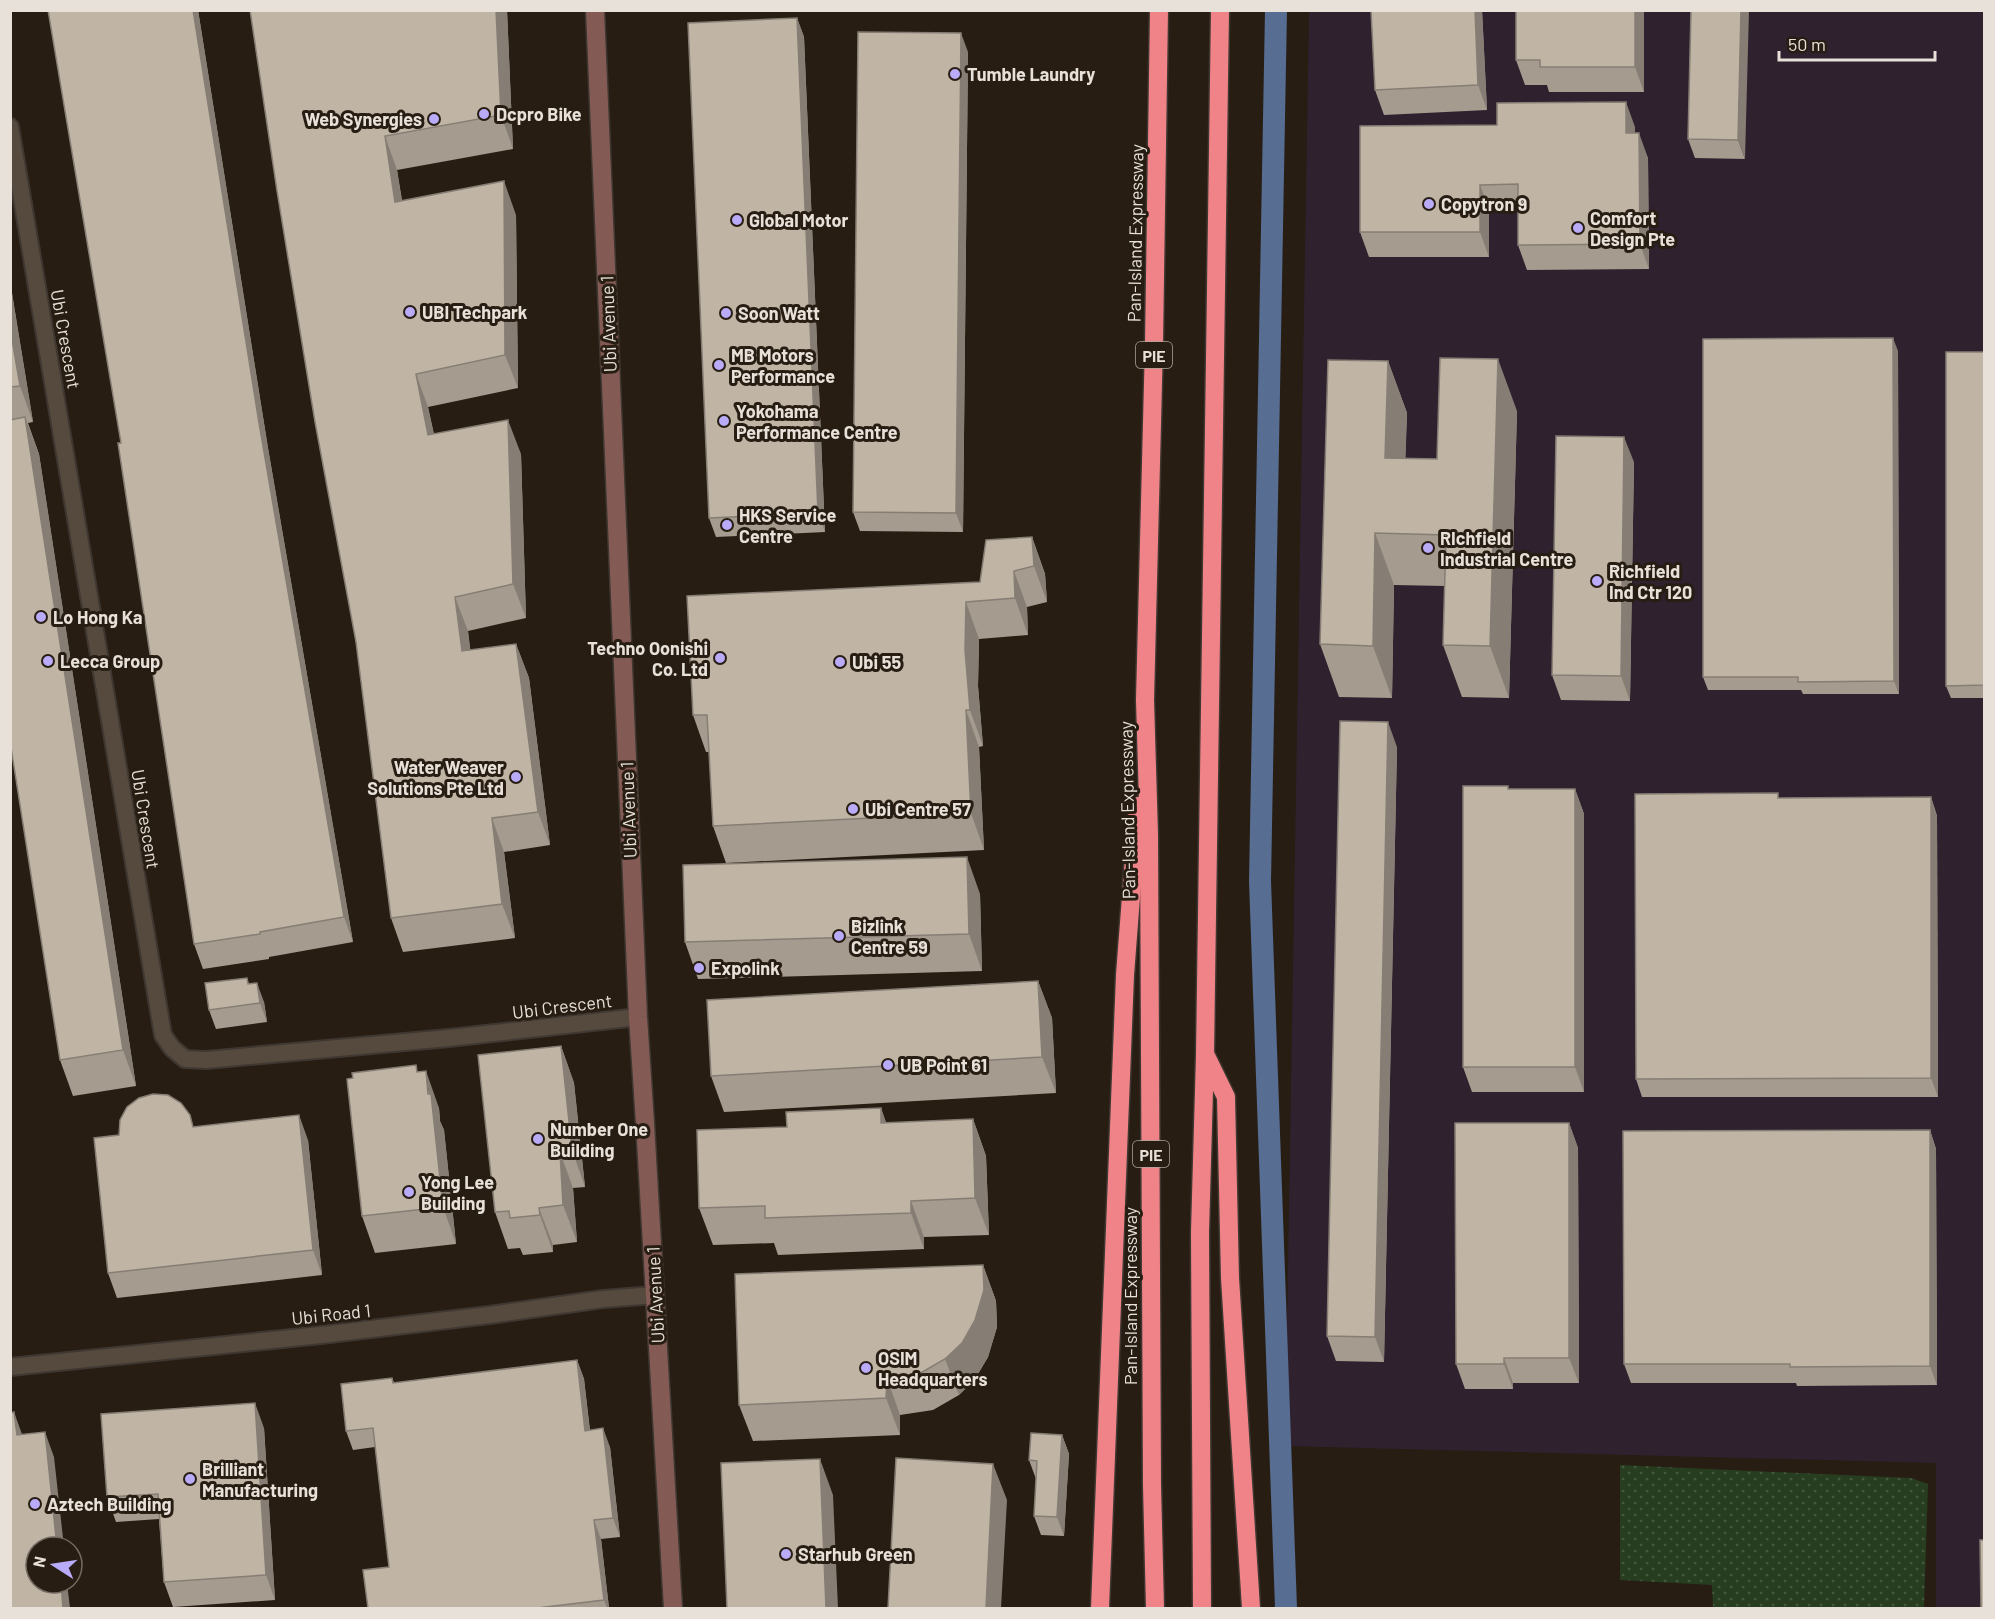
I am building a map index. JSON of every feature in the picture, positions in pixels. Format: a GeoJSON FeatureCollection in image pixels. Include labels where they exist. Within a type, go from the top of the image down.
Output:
{"type":"FeatureCollection","features":[{"type":"Feature","properties":{"kind":"highway","name":"Pan-Island Expressway"},"geometry":{"type":"LineString","coordinates":[[1155,1608],[1152,1485],[1149,835],[1145,700],[1154,356],[1159,10]]}},
{"type":"Feature","properties":{"kind":"highway"},"geometry":{"type":"LineString","coordinates":[[1202,1608],[1200,1232],[1205,1055],[1220,10]]}},
{"type":"Feature","properties":{"kind":"highway"},"geometry":{"type":"LineString","coordinates":[[1100,1608],[1125,975],[1145,700]]}},
{"type":"Feature","properties":{"kind":"highway"},"geometry":{"type":"LineString","coordinates":[[1205,1055],[1226,1097],[1230,1278],[1251,1608]]}},
{"type":"Feature","properties":{"kind":"street","name":"Ubi Avenue 1"},"geometry":{"type":"LineString","coordinates":[[595,10],[638,1017],[673,1608]]}},
{"type":"Feature","properties":{"kind":"street","name":"Ubi Crescent"},"geometry":{"type":"LineString","coordinates":[[10,127],[163,1035],[172,1048],[185,1059],[206,1060],[638,1017]]}},
{"type":"Feature","properties":{"kind":"street","name":"Ubi Road 1"},"geometry":{"type":"LineString","coordinates":[[10,1367],[321,1335],[603,1299],[655,1295]]}},
{"type":"Feature","properties":{"kind":"shaded area"},"geometry":{"type":"Polygon","coordinates":[[[1309,11],[1984,11],[1984,1608],[1936,1608],[1936,1463],[1285,1446],[1309,11]]]}},
{"type":"Feature","properties":{"kind":"green space"},"geometry":{"type":"Polygon","coordinates":[[[1620,1465],[1911,1478],[1928,1484],[1924,1608],[1713,1608],[1712,1585],[1620,1580],[1620,1465]]]}},
{"type":"Feature","properties":{"kind":"building"},"geometry":{"type":"Polygon","coordinates":[[[48,10],[193,10],[259,423],[344,917],[260,932],[260,934],[194,944],[118,443],[121,443],[48,10]]]}},
{"type":"Feature","properties":{"kind":"building"},"geometry":{"type":"Polygon","coordinates":[[[250,10],[496,10],[501,115],[385,136],[395,202],[504,181],[505,355],[416,374],[428,435],[508,420],[513,584],[455,597],[462,651],[516,644],[538,812],[492,818],[502,904],[391,918],[356,642],[315,422],[250,10]]]}},
{"type":"Feature","properties":{"kind":"building"},"geometry":{"type":"Polygon","coordinates":[[[1371,10],[1475,10],[1478,85],[1375,90],[1371,10]]]}},
{"type":"Feature","properties":{"kind":"building"},"geometry":{"type":"Polygon","coordinates":[[[1516,10],[1635,10],[1635,67],[1540,67],[1540,60],[1516,60],[1516,10]]]}},
{"type":"Feature","properties":{"kind":"building"},"geometry":{"type":"Polygon","coordinates":[[[1691,10],[1741,10],[1738,140],[1688,139],[1691,10]]]}},
{"type":"Feature","properties":{"kind":"building"},"geometry":{"type":"Polygon","coordinates":[[[797,18],[818,513],[709,518],[688,23],[797,18]]]}},
{"type":"Feature","properties":{"kind":"building"},"geometry":{"type":"Polygon","coordinates":[[[858,32],[961,33],[956,513],[853,512],[858,32]]]}},
{"type":"Feature","properties":{"kind":"building"},"geometry":{"type":"Polygon","coordinates":[[[1626,102],[1626,133],[1639,133],[1640,244],[1518,245],[1518,184],[1480,185],[1480,232],[1360,232],[1360,126],[1497,125],[1497,103],[1626,102]]]}},
{"type":"Feature","properties":{"kind":"building"},"geometry":{"type":"Polygon","coordinates":[[[10,327],[20,386],[10,387],[10,327]]]}},
{"type":"Feature","properties":{"kind":"building"},"geometry":{"type":"Polygon","coordinates":[[[1893,338],[1894,681],[1798,682],[1798,677],[1703,677],[1703,339],[1893,338]]]}},
{"type":"Feature","properties":{"kind":"building"},"geometry":{"type":"Polygon","coordinates":[[[1946,352],[1984,352],[1984,685],[1946,686],[1946,352]]]}},
{"type":"Feature","properties":{"kind":"building"},"geometry":{"type":"Polygon","coordinates":[[[1440,358],[1498,359],[1490,646],[1443,645],[1446,535],[1375,533],[1373,646],[1320,644],[1328,360],[1388,361],[1385,458],[1437,459],[1440,358]]]}},
{"type":"Feature","properties":{"kind":"building"},"geometry":{"type":"Polygon","coordinates":[[[25,417],[123,1050],[60,1060],[10,741],[10,420],[25,417]]]}},
{"type":"Feature","properties":{"kind":"building","name":"Richfield Ind Ctr 120"},"geometry":{"type":"Polygon","coordinates":[[[1556,436],[1624,437],[1621,676],[1552,675],[1556,436]]]}},
{"type":"Feature","properties":{"kind":"building"},"geometry":{"type":"Polygon","coordinates":[[[1032,537],[1034,566],[1014,571],[1015,598],[966,602],[965,650],[970,710],[966,710],[971,813],[713,826],[707,715],[693,715],[687,596],[980,582],[986,540],[1032,537]]]}},
{"type":"Feature","properties":{"kind":"building"},"geometry":{"type":"Polygon","coordinates":[[[1340,721],[1388,722],[1375,1337],[1327,1336],[1340,721]]]}},
{"type":"Feature","properties":{"kind":"building"},"geometry":{"type":"Polygon","coordinates":[[[1463,786],[1575,789],[1575,1067],[1463,1067],[1463,786]]]}},
{"type":"Feature","properties":{"kind":"building"},"geometry":{"type":"Polygon","coordinates":[[[1778,793],[1778,798],[1931,797],[1931,1078],[1636,1079],[1635,794],[1778,793]]]}},
{"type":"Feature","properties":{"kind":"building"},"geometry":{"type":"Polygon","coordinates":[[[967,857],[969,934],[685,942],[683,865],[967,857]]]}},
{"type":"Feature","properties":{"kind":"building"},"geometry":{"type":"Polygon","coordinates":[[[247,978],[248,984],[257,983],[260,1003],[209,1010],[205,983],[247,978]]]}},
{"type":"Feature","properties":{"kind":"building"},"geometry":{"type":"Polygon","coordinates":[[[1038,981],[1042,1057],[711,1076],[707,1000],[1038,981]]]}},
{"type":"Feature","properties":{"kind":"building","name":"Number One Building"},"geometry":{"type":"Polygon","coordinates":[[[561,1046],[572,1150],[560,1152],[563,1205],[539,1208],[540,1215],[510,1218],[509,1211],[495,1212],[478,1055],[561,1046]]]}},
{"type":"Feature","properties":{"kind":"building","name":"Yong Lee Building"},"geometry":{"type":"Polygon","coordinates":[[[416,1065],[417,1072],[426,1071],[428,1094],[431,1094],[443,1207],[362,1216],[347,1079],[353,1078],[352,1073],[416,1065]]]}},
{"type":"Feature","properties":{"kind":"building"},"geometry":{"type":"Polygon","coordinates":[[[153,1094],[168,1095],[181,1103],[190,1115],[193,1127],[299,1115],[313,1250],[108,1273],[94,1138],[119,1135],[120,1120],[127,1107],[139,1098],[153,1094]]]}},
{"type":"Feature","properties":{"kind":"building"},"geometry":{"type":"Polygon","coordinates":[[[881,1108],[881,1123],[973,1119],[975,1198],[911,1201],[911,1213],[765,1218],[765,1206],[699,1208],[697,1130],[787,1127],[786,1112],[881,1108]]]}},
{"type":"Feature","properties":{"kind":"building"},"geometry":{"type":"Polygon","coordinates":[[[1455,1123],[1569,1123],[1569,1358],[1504,1358],[1504,1364],[1456,1364],[1455,1123]]]}},
{"type":"Feature","properties":{"kind":"building"},"geometry":{"type":"Polygon","coordinates":[[[1930,1130],[1930,1366],[1790,1367],[1790,1364],[1624,1364],[1623,1131],[1930,1130]]]}},
{"type":"Feature","properties":{"kind":"building","name":"OSIM Headquarters"},"geometry":{"type":"Polygon","coordinates":[[[983,1265],[984,1290],[975,1320],[962,1343],[945,1359],[919,1374],[887,1378],[886,1398],[739,1405],[735,1274],[983,1265]]]}},
{"type":"Feature","properties":{"kind":"building"},"geometry":{"type":"Polygon","coordinates":[[[577,1360],[585,1431],[603,1428],[613,1518],[594,1520],[604,1600],[537,1608],[368,1608],[363,1570],[389,1567],[373,1428],[346,1431],[341,1384],[392,1378],[393,1383],[577,1360]]]}},
{"type":"Feature","properties":{"kind":"building","name":"Brilliant Manufacturing"},"geometry":{"type":"Polygon","coordinates":[[[255,1403],[266,1575],[164,1582],[158,1494],[107,1497],[101,1414],[255,1403]]]}},
{"type":"Feature","properties":{"kind":"building","name":"Aztech Building"},"geometry":{"type":"Polygon","coordinates":[[[14,1412],[17,1435],[45,1432],[56,1535],[24,1535],[24,1595],[62,1595],[63,1608],[10,1608],[10,1413],[14,1412]]]}},
{"type":"Feature","properties":{"kind":"building"},"geometry":{"type":"Polygon","coordinates":[[[1031,1433],[1062,1435],[1057,1517],[1034,1516],[1037,1461],[1029,1460],[1031,1433]]]}},
{"type":"Feature","properties":{"kind":"building","name":"Starhub Green"},"geometry":{"type":"Polygon","coordinates":[[[896,1458],[993,1464],[986,1608],[888,1608],[896,1458]]]}},
{"type":"Feature","properties":{"kind":"building","name":"Starhub Green"},"geometry":{"type":"Polygon","coordinates":[[[820,1459],[826,1608],[727,1608],[721,1463],[820,1459]]]}},
{"type":"Feature","properties":{"kind":"building"},"geometry":{"type":"Polygon","coordinates":[[[1980,1540],[1984,1540],[1984,1608],[1981,1608],[1980,1540]]]}},
{"type":"Feature","properties":{"kind":"waterway"},"geometry":{"type":"LineString","coordinates":[[1276,10],[1260,881],[1286,1608]]}},
{"type":"Feature","properties":{"kind":"place","name":"Tumble Laundry"},"geometry":{"type":"Point","coordinates":[955,74]}},
{"type":"Feature","properties":{"kind":"place","name":"Dcpro Bike"},"geometry":{"type":"Point","coordinates":[484,114]}},
{"type":"Feature","properties":{"kind":"place","name":"Web Synergies"},"geometry":{"type":"Point","coordinates":[434,119]}},
{"type":"Feature","properties":{"kind":"place","name":"Copytron 9"},"geometry":{"type":"Point","coordinates":[1429,204]}},
{"type":"Feature","properties":{"kind":"place","name":"Global Motor"},"geometry":{"type":"Point","coordinates":[737,220]}},
{"type":"Feature","properties":{"kind":"place","name":"Comfort Design Pte"},"geometry":{"type":"Point","coordinates":[1578,228]}},
{"type":"Feature","properties":{"kind":"place","name":"UBI Techpark"},"geometry":{"type":"Point","coordinates":[410,312]}},
{"type":"Feature","properties":{"kind":"place","name":"Soon Watt"},"geometry":{"type":"Point","coordinates":[726,313]}},
{"type":"Feature","properties":{"kind":"place","name":"MB Motors Performance"},"geometry":{"type":"Point","coordinates":[719,365]}},
{"type":"Feature","properties":{"kind":"place","name":"Yokohama Performance Centre"},"geometry":{"type":"Point","coordinates":[724,421]}},
{"type":"Feature","properties":{"kind":"place","name":"HKS Service Centre"},"geometry":{"type":"Point","coordinates":[727,525]}},
{"type":"Feature","properties":{"kind":"place","name":"RIchfield Industrial Centre"},"geometry":{"type":"Point","coordinates":[1428,548]}},
{"type":"Feature","properties":{"kind":"place","name":"Richfield Ind Ctr 120"},"geometry":{"type":"Point","coordinates":[1597,581]}},
{"type":"Feature","properties":{"kind":"place","name":"Lo Hong Ka"},"geometry":{"type":"Point","coordinates":[41,617]}},
{"type":"Feature","properties":{"kind":"place","name":"Techno Oonishi Co. Ltd"},"geometry":{"type":"Point","coordinates":[720,658]}},
{"type":"Feature","properties":{"kind":"place","name":"Lecca Group"},"geometry":{"type":"Point","coordinates":[48,661]}},
{"type":"Feature","properties":{"kind":"place","name":"Ubi 55"},"geometry":{"type":"Point","coordinates":[840,662]}},
{"type":"Feature","properties":{"kind":"place","name":"Water Weaver Solutions Pte Ltd"},"geometry":{"type":"Point","coordinates":[516,777]}},
{"type":"Feature","properties":{"kind":"place","name":"Ubi Centre 57"},"geometry":{"type":"Point","coordinates":[853,809]}},
{"type":"Feature","properties":{"kind":"place","name":"Bizlink Centre 59"},"geometry":{"type":"Point","coordinates":[839,936]}},
{"type":"Feature","properties":{"kind":"place","name":"Expolink"},"geometry":{"type":"Point","coordinates":[699,968]}},
{"type":"Feature","properties":{"kind":"place","name":"UB Point 61"},"geometry":{"type":"Point","coordinates":[888,1065]}},
{"type":"Feature","properties":{"kind":"place","name":"Number One Building"},"geometry":{"type":"Point","coordinates":[538,1139]}},
{"type":"Feature","properties":{"kind":"place","name":"Yong Lee Building"},"geometry":{"type":"Point","coordinates":[409,1192]}},
{"type":"Feature","properties":{"kind":"place","name":"OSIM Headquarters"},"geometry":{"type":"Point","coordinates":[866,1368]}},
{"type":"Feature","properties":{"kind":"place","name":"Brilliant Manufacturing"},"geometry":{"type":"Point","coordinates":[190,1479]}},
{"type":"Feature","properties":{"kind":"place","name":"Aztech Building"},"geometry":{"type":"Point","coordinates":[35,1504]}},
{"type":"Feature","properties":{"kind":"place","name":"Starhub Green"},"geometry":{"type":"Point","coordinates":[786,1554]}}]}
